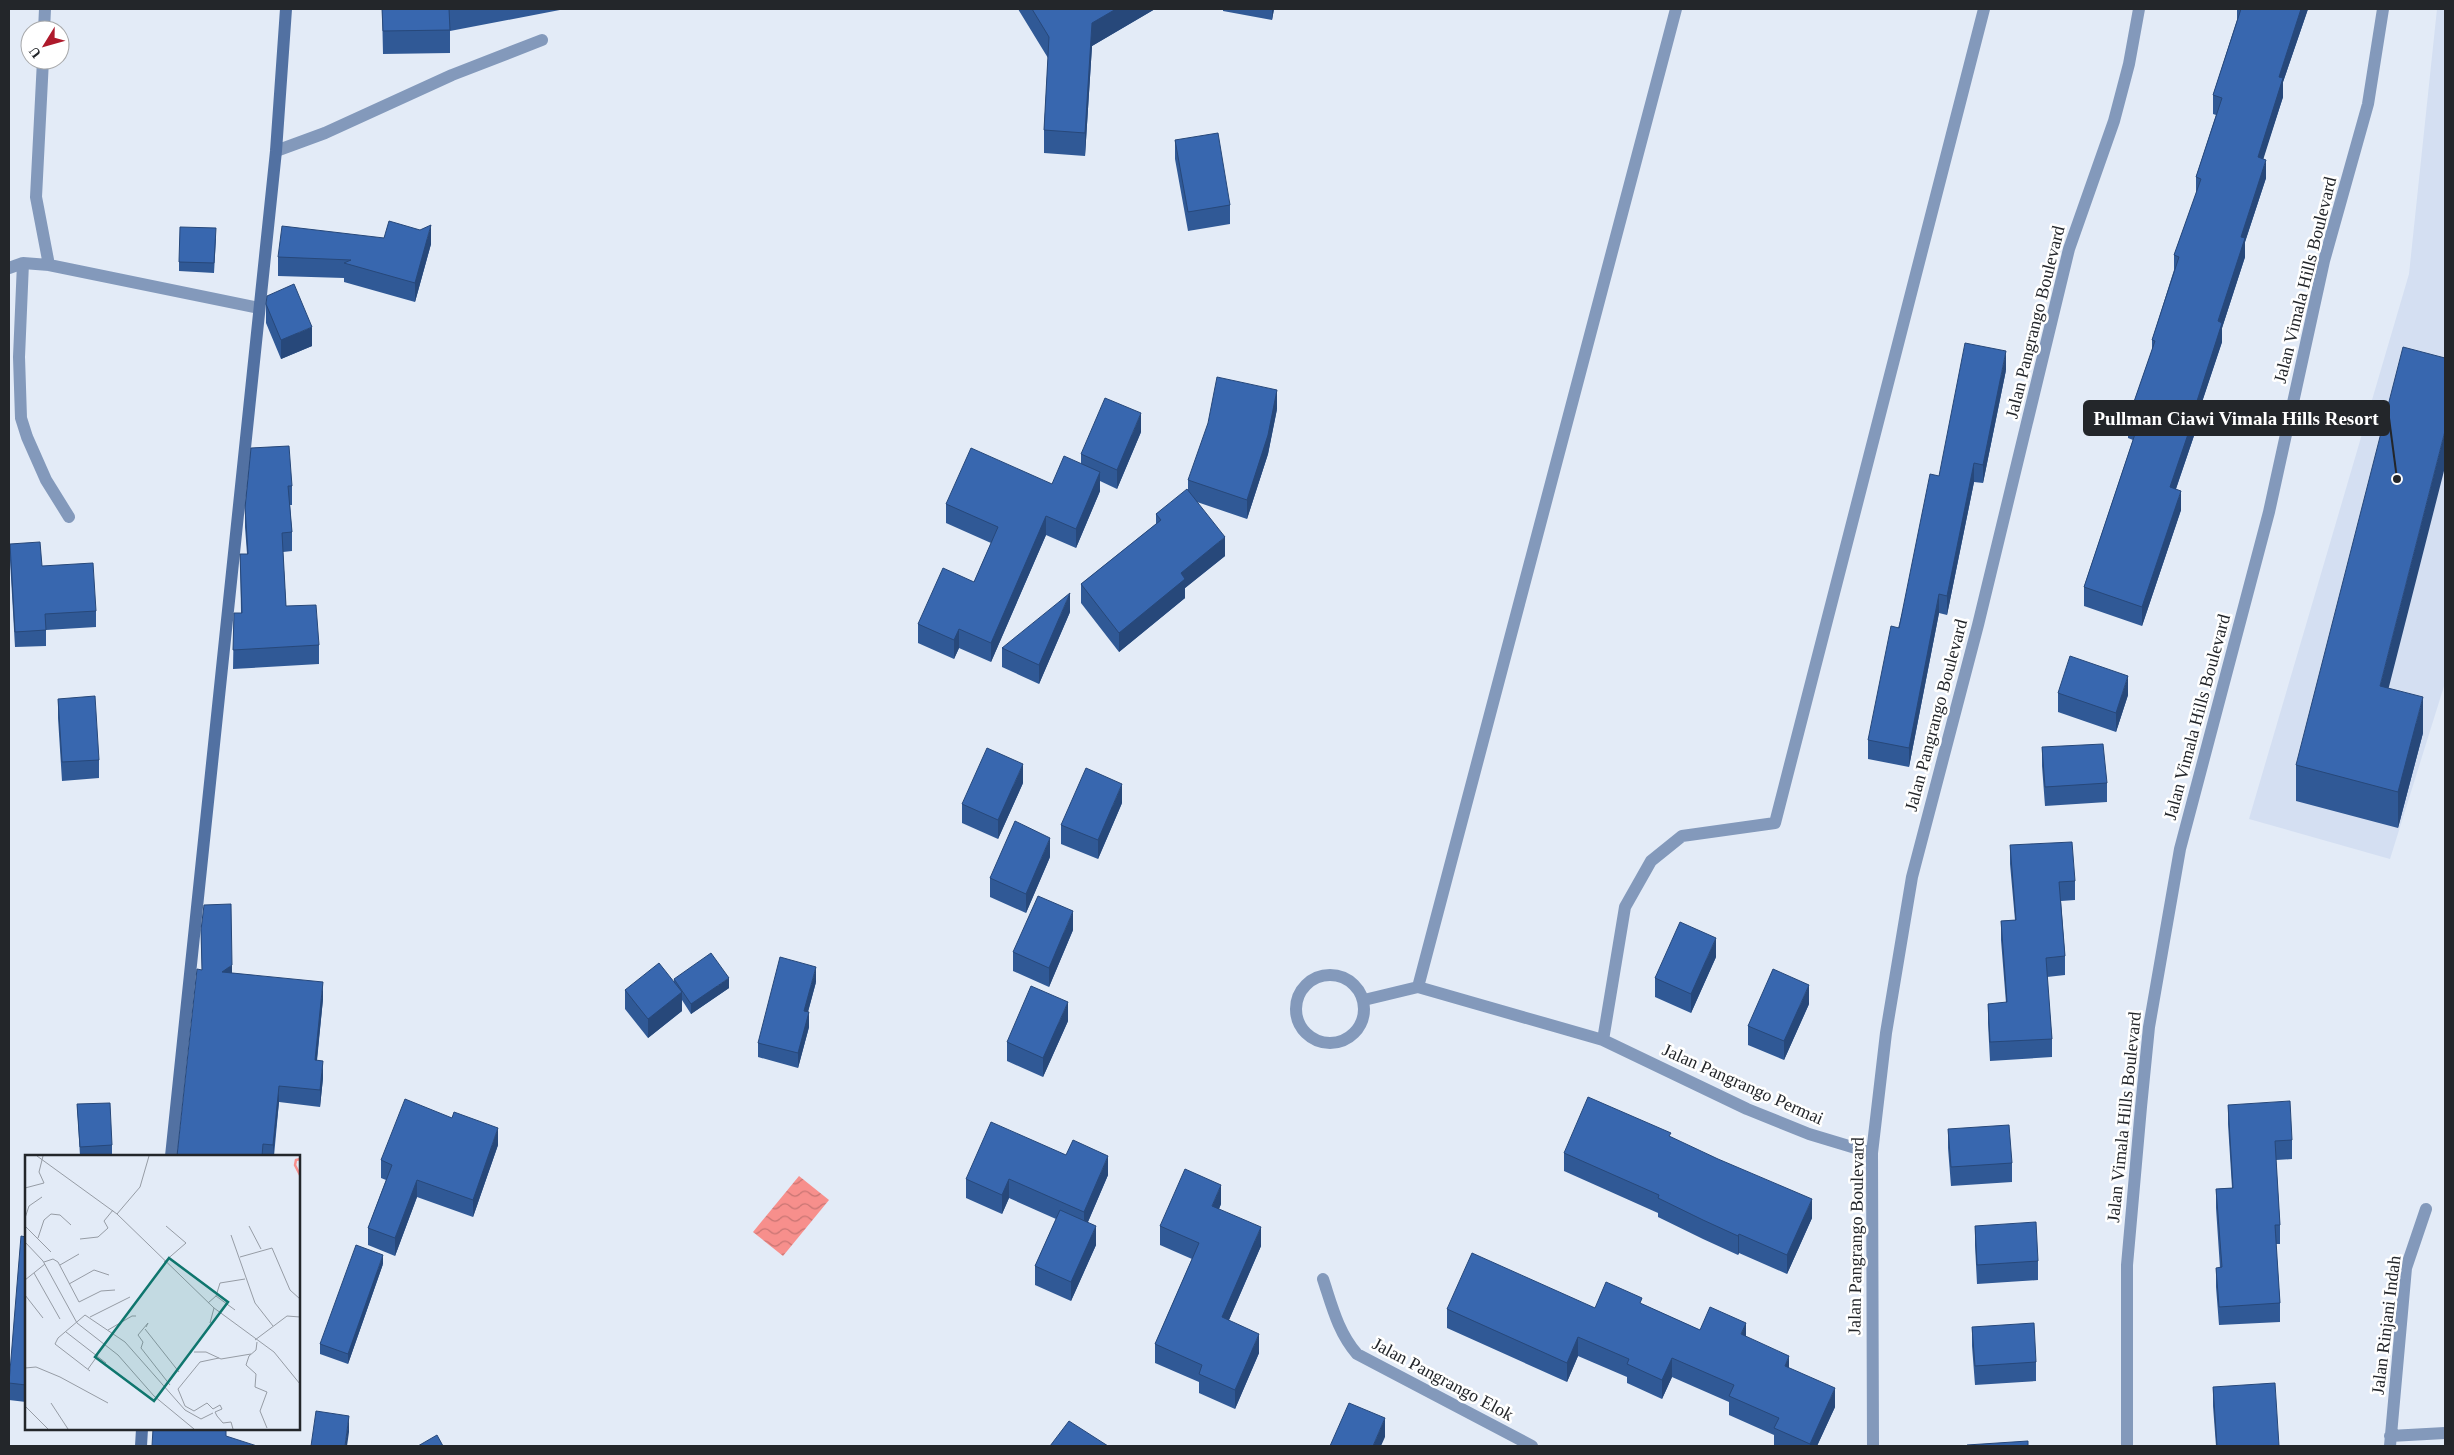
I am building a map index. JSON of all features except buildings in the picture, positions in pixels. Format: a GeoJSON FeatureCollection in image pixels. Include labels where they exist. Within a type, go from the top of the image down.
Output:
{"type":"FeatureCollection","features":[{"type":"Feature","properties":{"kind":"street"},"geometry":{"type":"LineString","coordinates":[[171,1155],[276,151],[286,9]]}},
{"type":"Feature","properties":{"kind":"street"},"geometry":{"type":"LineString","coordinates":[[1364,1000],[1418,986],[1676,9]]}},
{"type":"Feature","properties":{"kind":"street"},"geometry":{"type":"LineString","coordinates":[[1603,1040],[1625,907],[1651,861],[1682,836],[1775,823],[1984,9]]}},
{"type":"Feature","properties":{"kind":"street","name":"Jalan Pangrango Boulevard"},"geometry":{"type":"LineString","coordinates":[[1873,1446],[1872,1153],[1886,1033],[1912,877],[1978,625],[2069,249],[2114,121],[2129,64],[2138,9]]}},
{"type":"Feature","properties":{"kind":"street","name":"Jalan Vimala Hills Boulevard"},"geometry":{"type":"LineString","coordinates":[[2127,1446],[2128,1265],[2141,1108],[2149,1027],[2178,859],[2269,512],[2324,262],[2368,104],[2383,9]]}},
{"type":"Feature","properties":{"kind":"street"},"geometry":{"type":"LineString","coordinates":[[276,151],[324,133],[435,83],[542,40]]}},
{"type":"Feature","properties":{"kind":"street"},"geometry":{"type":"LineString","coordinates":[[42,70],[36,197],[49,265]]}},
{"type":"Feature","properties":{"kind":"street"},"geometry":{"type":"LineString","coordinates":[[9,268],[23,263],[49,265],[259,308]]}},
{"type":"Feature","properties":{"kind":"street"},"geometry":{"type":"LineString","coordinates":[[23,263],[19,357],[21,418],[27,437],[46,480],[69,517]]}},
{"type":"Feature","properties":{"kind":"street"},"geometry":{"type":"LineString","coordinates":[[1334,975],[1347,979],[1358,988],[1364,1000],[1365,1014],[1361,1026],[1352,1037],[1340,1043],[1326,1044],[1313,1040],[1303,1031],[1297,1019],[1296,1005],[1300,992],[1308,982],[1320,976],[1334,975]]}},
{"type":"Feature","properties":{"kind":"street","name":"Jalan Pangrango Permai"},"geometry":{"type":"LineString","coordinates":[[1418,986],[1603,1040],[1747,1110],[1809,1134],[1872,1153]]}},
{"type":"Feature","properties":{"kind":"street","name":"Jalan Rinjani Indah"},"geometry":{"type":"LineString","coordinates":[[2390,1441],[2406,1268],[2426,1209]]}},
{"type":"Feature","properties":{"kind":"street","name":"Jalan Pangrango Elok"},"geometry":{"type":"LineString","coordinates":[[1324,1279],[1339,1328],[1347,1343],[1357,1354],[1532,1446]]}},
{"type":"Feature","properties":{"kind":"street"},"geometry":{"type":"LineString","coordinates":[[141,1446],[142,1430]]}},
{"type":"Feature","properties":{"kind":"street"},"geometry":{"type":"LineString","coordinates":[[2390,1441],[2445,1433]]}},
{"type":"Feature","properties":{"kind":"shaded area"},"geometry":{"type":"Polygon","coordinates":[[[2437,9],[2445,9],[2445,683],[2390,859],[2249,819],[2409,274],[2437,9]]]}},
{"type":"Feature","properties":{"kind":"water"},"geometry":{"type":"Polygon","coordinates":[[[799,1176],[829,1200],[783,1256],[753,1232],[799,1176]]]}},
{"type":"Feature","properties":{"kind":"place","name":"Pullman Ciawi Vimala Hills Resort"},"geometry":{"type":"Point","coordinates":[2397,479]}}]}
